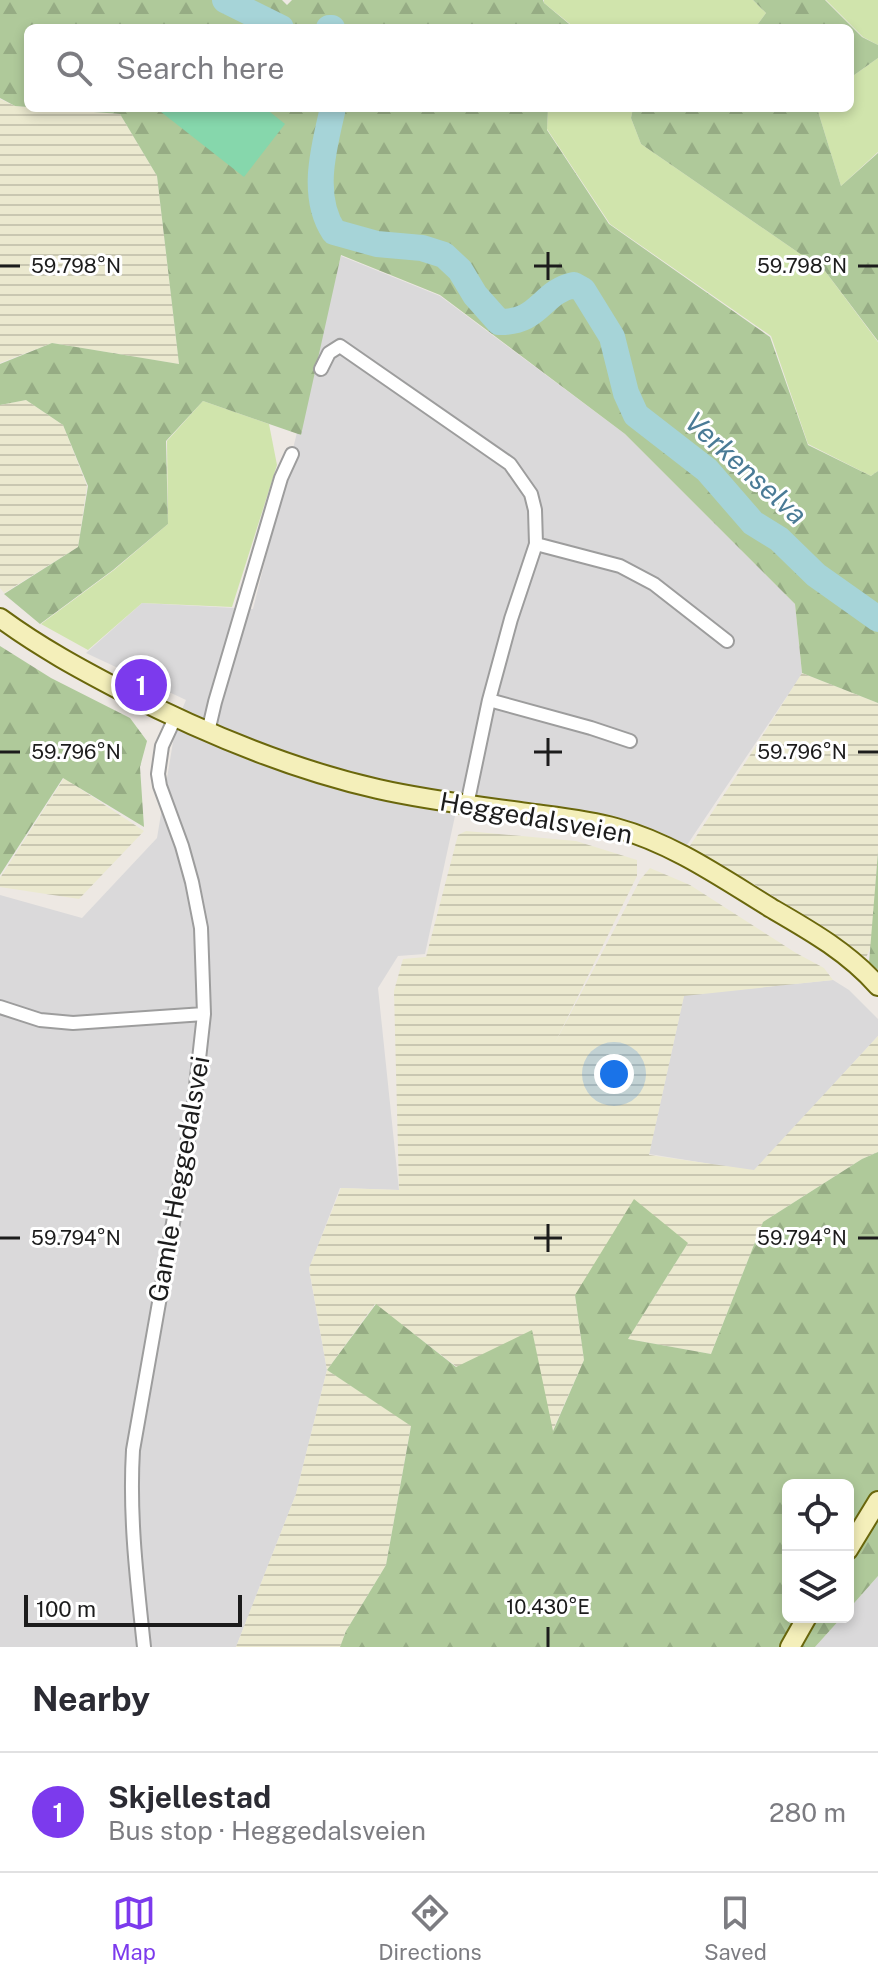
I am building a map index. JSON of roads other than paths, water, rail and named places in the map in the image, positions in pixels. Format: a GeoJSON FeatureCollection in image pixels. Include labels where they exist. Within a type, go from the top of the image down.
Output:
{"type":"FeatureCollection","features":[{"type":"Feature","properties":{"kind":"main road","name":"Heggedalsveien"},"geometry":{"type":"LineString","coordinates":[[0,618],[65,662],[175,718],[310,770],[378,789],[582,821],[647,838],[820,936],[854,961],[878,986]]}},
{"type":"Feature","properties":{"kind":"main road"},"geometry":{"type":"LineString","coordinates":[[854,1540],[878,1501]]}},
{"type":"Feature","properties":{"kind":"main road"},"geometry":{"type":"LineString","coordinates":[[790,1647],[804,1623]]}},
{"type":"Feature","properties":{"kind":"street"},"geometry":{"type":"LineString","coordinates":[[321,369],[329,353],[340,346],[510,464],[531,494],[536,544],[489,700],[467,805]]}},
{"type":"Feature","properties":{"kind":"street"},"geometry":{"type":"LineString","coordinates":[[208,732],[281,478],[292,454]]}},
{"type":"Feature","properties":{"kind":"street"},"geometry":{"type":"LineString","coordinates":[[536,544],[620,566],[654,584],[727,641]]}},
{"type":"Feature","properties":{"kind":"street"},"geometry":{"type":"LineString","coordinates":[[489,700],[630,741]]}},
{"type":"Feature","properties":{"kind":"street","name":"Gamle Heggedalsvei"},"geometry":{"type":"LineString","coordinates":[[144,1647],[133,1524],[133,1450],[194,1104],[204,1014],[201,928],[182,846],[158,774],[162,746],[175,718]]}},
{"type":"Feature","properties":{"kind":"street"},"geometry":{"type":"LineString","coordinates":[[0,1007],[40,1020],[73,1023],[204,1014]]}},
{"type":"Feature","properties":{"kind":"waterway","name":"Verkenselva"},"geometry":{"type":"LineString","coordinates":[[225,0],[273,24]]}},
{"type":"Feature","properties":{"kind":"waterway","name":"Verkenselva"},"geometry":{"type":"LineString","coordinates":[[332,112],[323,155],[321,187],[322,203],[334,232],[377,244],[422,248],[444,255],[460,270],[475,295],[499,322],[523,318],[563,289],[574,285],[583,290],[612,337],[626,393],[636,415],[707,470],[753,523],[779,539],[816,575],[878,619]]}},
{"type":"Feature","properties":{"kind":"place","name":"Skjellestad"},"geometry":{"type":"Point","coordinates":[141,685]}}]}
